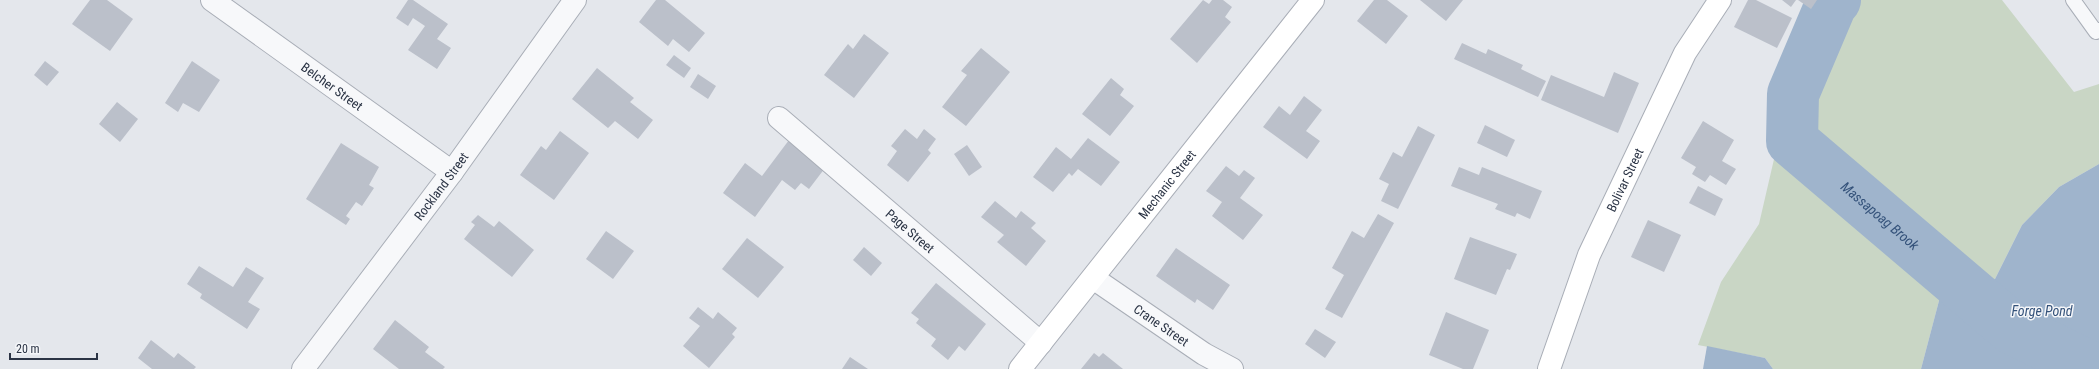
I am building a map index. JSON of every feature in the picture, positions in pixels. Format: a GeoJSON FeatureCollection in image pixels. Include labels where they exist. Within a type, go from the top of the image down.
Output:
{"type":"FeatureCollection","features":[{"type":"Feature","properties":{"kind":"street","name":"Belcher Street"},"geometry":{"type":"LineString","coordinates":[[212,0],[452,172]]}},
{"type":"Feature","properties":{"kind":"street","name":"Rockland Street"},"geometry":{"type":"LineString","coordinates":[[303,369],[452,172],[575,0]]}},
{"type":"Feature","properties":{"kind":"street","name":"Mechanic Street"},"geometry":{"type":"LineString","coordinates":[[1020,369],[1313,0]]}},
{"type":"Feature","properties":{"kind":"street","name":"Bolivar Street"},"geometry":{"type":"LineString","coordinates":[[1549,369],[1589,256],[1685,53],[1720,0]]}},
{"type":"Feature","properties":{"kind":"street","name":"Page Street"},"geometry":{"type":"LineString","coordinates":[[780,118],[1041,343]]}},
{"type":"Feature","properties":{"kind":"street","name":"Crane Street"},"geometry":{"type":"LineString","coordinates":[[1093,278],[1204,354],[1232,369]]}},
{"type":"Feature","properties":{"kind":"lane"},"geometry":{"type":"LineString","coordinates":[[2073,0],[2096,32],[2099,30]]}},
{"type":"Feature","properties":{"kind":"green space"},"geometry":{"type":"Polygon","coordinates":[[[1828,0],[2002,0],[2074,92],[2099,84],[2099,164],[2059,187],[2022,225],[1995,279],[1940,297],[1921,369],[1773,369],[1765,358],[1698,345],[1721,282],[1759,224],[1781,129],[1789,69],[1828,0]]]}},
{"type":"Feature","properties":{"kind":"water","name":"Forge Pond"},"geometry":{"type":"Polygon","coordinates":[[[2099,164],[2099,369],[1921,369],[1940,297],[1995,279],[2022,225],[2059,187],[2099,164]]]}},
{"type":"Feature","properties":{"kind":"water"},"geometry":{"type":"Polygon","coordinates":[[[1707,346],[1765,358],[1773,369],[1703,369],[1707,346]]]}},
{"type":"Feature","properties":{"kind":"building"},"geometry":{"type":"Polygon","coordinates":[[[90,0],[107,0],[133,19],[110,51],[72,24],[90,0]]]}},
{"type":"Feature","properties":{"kind":"building"},"geometry":{"type":"Polygon","coordinates":[[[408,0],[413,0],[448,24],[437,39],[451,48],[437,69],[408,50],[425,26],[413,18],[408,26],[396,18],[408,0]]]}},
{"type":"Feature","properties":{"kind":"building"},"geometry":{"type":"Polygon","coordinates":[[[656,0],[665,0],[705,33],[689,52],[673,39],[668,46],[639,22],[656,0]]]}},
{"type":"Feature","properties":{"kind":"building"},"geometry":{"type":"Polygon","coordinates":[[[1203,0],[1209,4],[1212,0],[1223,0],[1232,7],[1225,17],[1231,22],[1197,63],[1170,39],[1203,0]]]}},
{"type":"Feature","properties":{"kind":"building"},"geometry":{"type":"Polygon","coordinates":[[[1374,0],[1387,0],[1408,16],[1386,44],[1357,21],[1374,0]]]}},
{"type":"Feature","properties":{"kind":"building"},"geometry":{"type":"Polygon","coordinates":[[[1420,0],[1463,0],[1446,21],[1420,0]]]}},
{"type":"Feature","properties":{"kind":"building"},"geometry":{"type":"Polygon","coordinates":[[[1748,0],[1756,0],[1792,18],[1777,48],[1734,27],[1748,0]]]}},
{"type":"Feature","properties":{"kind":"building"},"geometry":{"type":"Polygon","coordinates":[[[1782,0],[1796,0],[1791,7],[1782,0]]]}},
{"type":"Feature","properties":{"kind":"building"},"geometry":{"type":"Polygon","coordinates":[[[1798,0],[1817,0],[1811,9],[1798,0]]]}},
{"type":"Feature","properties":{"kind":"building"},"geometry":{"type":"Polygon","coordinates":[[[864,34],[889,53],[854,98],[824,75],[848,44],[853,49],[864,34]]]}},
{"type":"Feature","properties":{"kind":"building"},"geometry":{"type":"Polygon","coordinates":[[[1462,43],[1486,54],[1488,49],[1523,65],[1521,69],[1546,81],[1538,97],[1454,59],[1462,43]]]}},
{"type":"Feature","properties":{"kind":"building"},"geometry":{"type":"Polygon","coordinates":[[[981,48],[1010,72],[966,126],[942,107],[967,75],[961,71],[981,48]]]}},
{"type":"Feature","properties":{"kind":"building"},"geometry":{"type":"Polygon","coordinates":[[[674,55],[691,68],[684,78],[666,65],[674,55]]]}},
{"type":"Feature","properties":{"kind":"building"},"geometry":{"type":"Polygon","coordinates":[[[45,61],[59,72],[47,86],[34,75],[45,61]]]}},
{"type":"Feature","properties":{"kind":"building"},"geometry":{"type":"Polygon","coordinates":[[[192,61],[220,80],[199,112],[183,103],[178,112],[165,103],[192,61]]]}},
{"type":"Feature","properties":{"kind":"building"},"geometry":{"type":"Polygon","coordinates":[[[597,68],[634,98],[630,102],[653,120],[638,139],[615,121],[608,128],[572,99],[597,68]]]}},
{"type":"Feature","properties":{"kind":"building"},"geometry":{"type":"Polygon","coordinates":[[[1614,72],[1639,83],[1618,133],[1541,100],[1551,75],[1604,97],[1614,72]]]}},
{"type":"Feature","properties":{"kind":"building"},"geometry":{"type":"Polygon","coordinates":[[[698,74],[716,86],[708,99],[690,87],[698,74]]]}},
{"type":"Feature","properties":{"kind":"building"},"geometry":{"type":"Polygon","coordinates":[[[1111,78],[1124,89],[1120,95],[1134,106],[1110,136],[1082,114],[1111,78]]]}},
{"type":"Feature","properties":{"kind":"building"},"geometry":{"type":"Polygon","coordinates":[[[1304,96],[1322,110],[1306,131],[1320,141],[1307,159],[1263,127],[1279,106],[1290,115],[1304,96]]]}},
{"type":"Feature","properties":{"kind":"building"},"geometry":{"type":"Polygon","coordinates":[[[117,102],[138,119],[120,142],[99,124],[117,102]]]}},
{"type":"Feature","properties":{"kind":"building"},"geometry":{"type":"Polygon","coordinates":[[[1703,121],[1734,140],[1722,161],[1736,169],[1726,185],[1710,175],[1705,182],[1692,174],[1696,167],[1681,158],[1703,121]]]}},
{"type":"Feature","properties":{"kind":"building"},"geometry":{"type":"Polygon","coordinates":[[[1485,125],[1515,140],[1507,157],[1477,143],[1485,125]]]}},
{"type":"Feature","properties":{"kind":"building"},"geometry":{"type":"Polygon","coordinates":[[[1418,126],[1435,135],[1398,209],[1381,201],[1389,184],[1379,179],[1393,152],[1402,157],[1418,126]]]}},
{"type":"Feature","properties":{"kind":"building"},"geometry":{"type":"Polygon","coordinates":[[[905,129],[917,139],[924,129],[936,139],[928,150],[931,153],[908,182],[887,165],[897,151],[891,146],[905,129]]]}},
{"type":"Feature","properties":{"kind":"building"},"geometry":{"type":"Polygon","coordinates":[[[560,131],[589,153],[554,200],[520,175],[541,146],[546,150],[560,131]]]}},
{"type":"Feature","properties":{"kind":"building"},"geometry":{"type":"Polygon","coordinates":[[[1088,138],[1120,162],[1101,186],[1078,169],[1072,176],[1069,173],[1053,192],[1033,177],[1056,147],[1071,159],[1088,138]]]}},
{"type":"Feature","properties":{"kind":"building"},"geometry":{"type":"Polygon","coordinates":[[[789,140],[825,168],[809,189],[801,183],[795,190],[782,180],[755,217],[723,193],[745,163],[762,176],[789,140]]]}},
{"type":"Feature","properties":{"kind":"building"},"geometry":{"type":"Polygon","coordinates":[[[341,143],[379,167],[369,185],[374,188],[362,206],[356,202],[346,216],[350,219],[346,225],[306,199],[341,143]]]}},
{"type":"Feature","properties":{"kind":"building"},"geometry":{"type":"Polygon","coordinates":[[[967,145],[982,167],[969,176],[954,154],[967,145]]]}},
{"type":"Feature","properties":{"kind":"building"},"geometry":{"type":"Polygon","coordinates":[[[1226,166],[1239,176],[1244,170],[1255,178],[1240,198],[1263,215],[1243,240],[1212,216],[1222,202],[1206,191],[1226,166]]]}},
{"type":"Feature","properties":{"kind":"building"},"geometry":{"type":"Polygon","coordinates":[[[1459,167],[1479,175],[1482,167],[1542,191],[1530,219],[1517,213],[1515,217],[1495,209],[1498,204],[1451,186],[1459,167]]]}},
{"type":"Feature","properties":{"kind":"building"},"geometry":{"type":"Polygon","coordinates":[[[1698,186],[1723,199],[1715,216],[1689,203],[1698,186]]]}},
{"type":"Feature","properties":{"kind":"building"},"geometry":{"type":"Polygon","coordinates":[[[995,201],[1016,218],[1021,211],[1036,223],[1031,228],[1046,241],[1026,266],[997,242],[1004,235],[981,217],[995,201]]]}},
{"type":"Feature","properties":{"kind":"building"},"geometry":{"type":"Polygon","coordinates":[[[1378,214],[1394,223],[1342,318],[1325,309],[1344,275],[1332,268],[1352,231],[1364,238],[1378,214]]]}},
{"type":"Feature","properties":{"kind":"building"},"geometry":{"type":"Polygon","coordinates":[[[478,215],[494,227],[499,221],[534,250],[512,277],[464,239],[475,225],[471,222],[478,215]]]}},
{"type":"Feature","properties":{"kind":"building"},"geometry":{"type":"Polygon","coordinates":[[[1648,220],[1681,235],[1664,272],[1631,257],[1648,220]]]}},
{"type":"Feature","properties":{"kind":"building"},"geometry":{"type":"Polygon","coordinates":[[[606,231],[634,251],[613,279],[586,259],[606,231]]]}},
{"type":"Feature","properties":{"kind":"building"},"geometry":{"type":"Polygon","coordinates":[[[1470,237],[1517,254],[1510,270],[1507,269],[1496,295],[1454,279],[1470,237]]]}},
{"type":"Feature","properties":{"kind":"building"},"geometry":{"type":"Polygon","coordinates":[[[747,238],[784,267],[758,298],[722,269],[747,238]]]}},
{"type":"Feature","properties":{"kind":"building"},"geometry":{"type":"Polygon","coordinates":[[[864,247],[882,263],[871,276],[853,260],[864,247]]]}},
{"type":"Feature","properties":{"kind":"building"},"geometry":{"type":"Polygon","coordinates":[[[1176,248],[1230,285],[1213,310],[1197,299],[1195,303],[1156,276],[1176,248]]]}},
{"type":"Feature","properties":{"kind":"building"},"geometry":{"type":"Polygon","coordinates":[[[199,266],[233,287],[246,267],[264,278],[248,302],[260,309],[247,329],[200,298],[202,294],[187,284],[199,266]]]}},
{"type":"Feature","properties":{"kind":"building"},"geometry":{"type":"Polygon","coordinates":[[[936,283],[986,324],[965,351],[959,346],[948,360],[931,346],[936,339],[916,323],[919,319],[911,313],[936,283]]]}},
{"type":"Feature","properties":{"kind":"building"},"geometry":{"type":"Polygon","coordinates":[[[698,307],[713,319],[718,312],[737,328],[732,334],[735,337],[709,368],[683,346],[700,326],[689,318],[698,307]]]}},
{"type":"Feature","properties":{"kind":"building"},"geometry":{"type":"Polygon","coordinates":[[[1446,312],[1489,330],[1473,369],[1463,369],[1429,355],[1446,312]]]}},
{"type":"Feature","properties":{"kind":"building"},"geometry":{"type":"Polygon","coordinates":[[[395,320],[429,347],[425,352],[445,367],[443,369],[399,369],[373,349],[395,320]]]}},
{"type":"Feature","properties":{"kind":"building"},"geometry":{"type":"Polygon","coordinates":[[[1315,329],[1336,342],[1325,358],[1305,344],[1315,329]]]}},
{"type":"Feature","properties":{"kind":"building"},"geometry":{"type":"Polygon","coordinates":[[[151,340],[174,358],[178,353],[196,367],[194,369],[152,369],[138,358],[151,340]]]}},
{"type":"Feature","properties":{"kind":"building"},"geometry":{"type":"Polygon","coordinates":[[[1094,353],[1099,357],[1103,353],[1123,369],[1081,369],[1094,353]]]}},
{"type":"Feature","properties":{"kind":"building"},"geometry":{"type":"Polygon","coordinates":[[[850,357],[868,369],[842,369],[850,357]]]}},
{"type":"Feature","properties":{"kind":"waterway","name":"Massapoag Brook"},"geometry":{"type":"LineString","coordinates":[[1835,0],[1832,2],[1793,94],[1792,141],[2013,329],[2094,369]]}}]}
